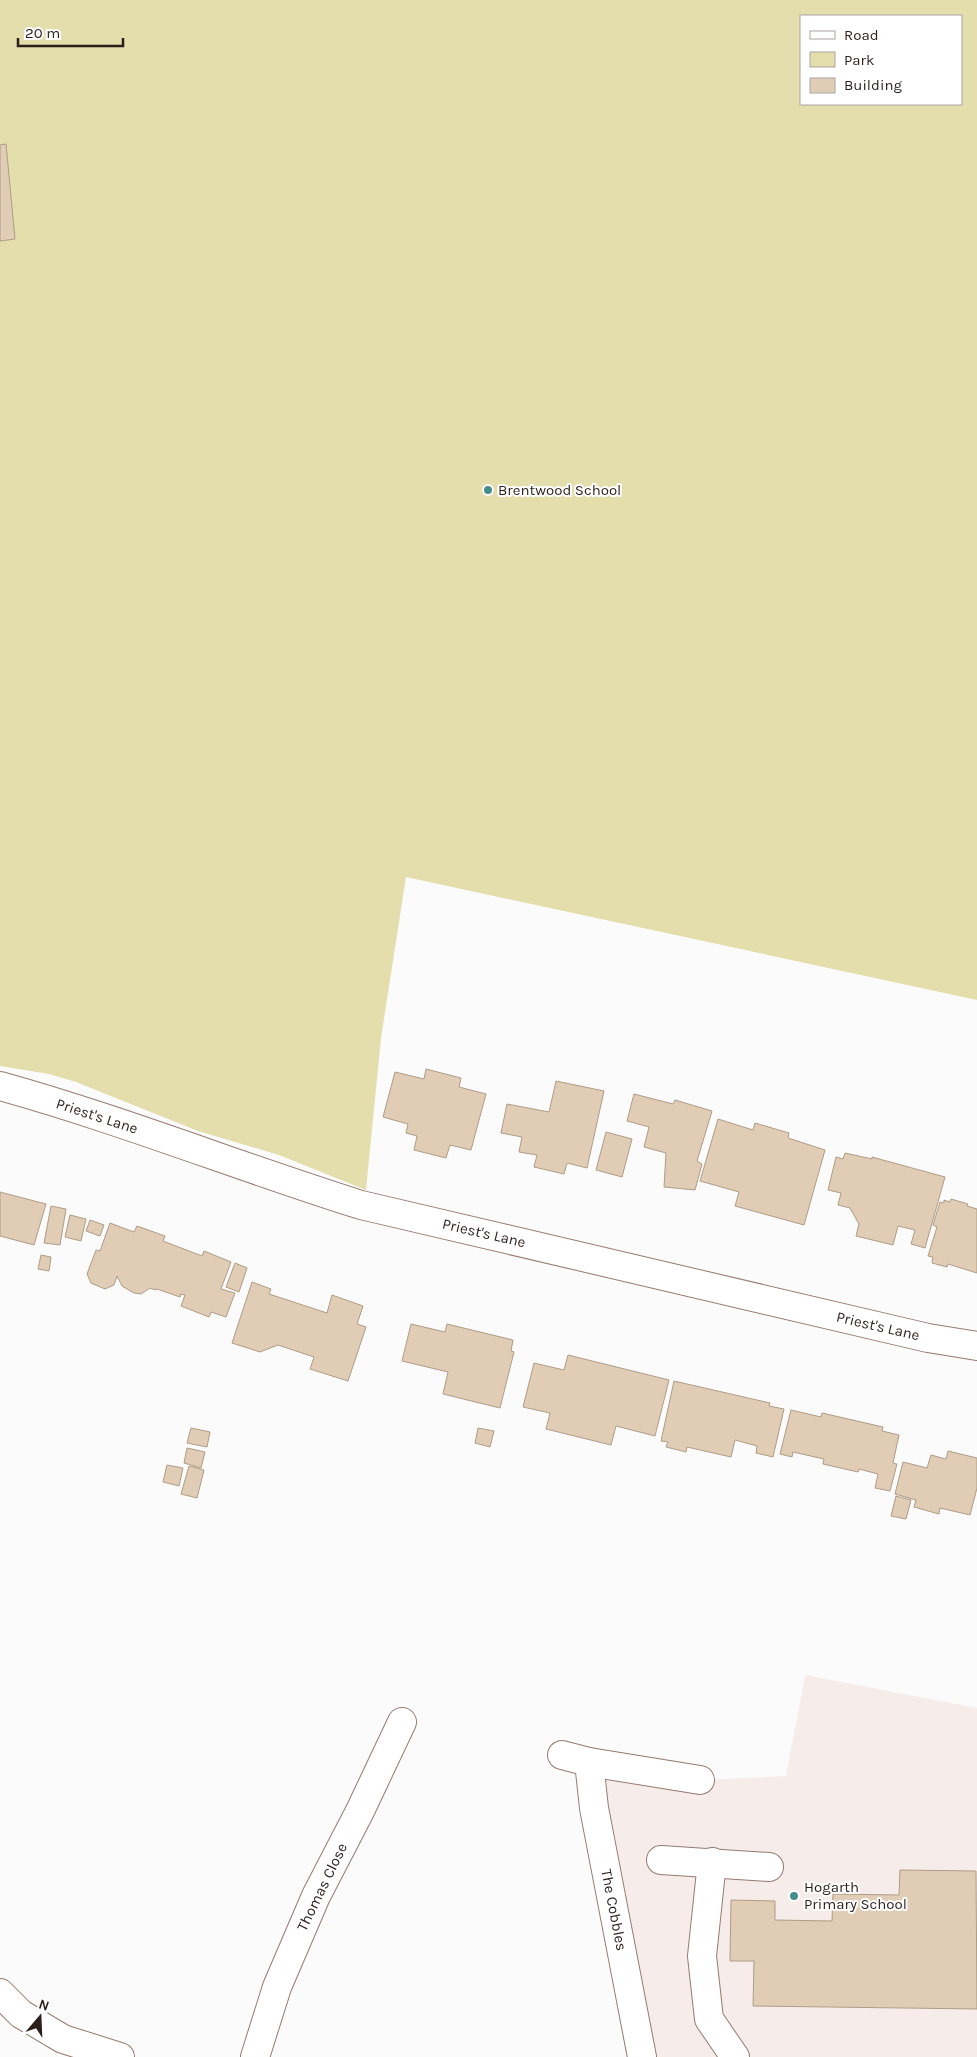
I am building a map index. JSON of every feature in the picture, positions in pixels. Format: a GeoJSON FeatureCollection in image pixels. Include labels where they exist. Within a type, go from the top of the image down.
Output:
{"type":"FeatureCollection","features":[{"type":"Feature","properties":{"kind":"street","name":"Priest's Lane"},"geometry":{"type":"LineString","coordinates":[[0,1086],[82,1110],[293,1184],[361,1205],[919,1336],[977,1346]]}},
{"type":"Feature","properties":{"kind":"street","name":"Thomas Close"},"geometry":{"type":"LineString","coordinates":[[255,2057],[277,1987],[316,1896],[360,1811],[402,1722]]}},
{"type":"Feature","properties":{"kind":"street"},"geometry":{"type":"LineString","coordinates":[[562,1755],[589,1762],[700,1780]]}},
{"type":"Feature","properties":{"kind":"street","name":"The Cobbles"},"geometry":{"type":"LineString","coordinates":[[589,1762],[594,1808],[642,2057]]}},
{"type":"Feature","properties":{"kind":"street"},"geometry":{"type":"LineString","coordinates":[[661,1860],[769,1867]]}},
{"type":"Feature","properties":{"kind":"street"},"geometry":{"type":"LineString","coordinates":[[712,1862],[702,1956],[709,2019],[735,2057]]}},
{"type":"Feature","properties":{"kind":"street"},"geometry":{"type":"LineString","coordinates":[[0,1992],[21,2014],[63,2039],[120,2057]]}},
{"type":"Feature","properties":{"kind":"shaded area","name":"Hogarth Primary School"},"geometry":{"type":"Polygon","coordinates":[[[805,1675],[977,1708],[977,2057],[642,2057],[589,1762],[700,1780],[786,1776],[805,1675]]]}},
{"type":"Feature","properties":{"kind":"green space","name":"Brentwood School"},"geometry":{"type":"Polygon","coordinates":[[[0,0],[977,0],[977,1000],[406,877],[381,1038],[366,1190],[279,1155],[198,1131],[76,1082],[49,1074],[0,1066],[0,0]]]}},
{"type":"Feature","properties":{"kind":"building"},"geometry":{"type":"Polygon","coordinates":[[[6,144],[15,239],[0,241],[0,145],[6,144]]]}},
{"type":"Feature","properties":{"kind":"building"},"geometry":{"type":"Polygon","coordinates":[[[426,1069],[461,1078],[459,1087],[486,1094],[471,1150],[450,1145],[446,1158],[414,1150],[417,1136],[406,1133],[408,1124],[383,1117],[395,1072],[424,1079],[426,1069]]]}},
{"type":"Feature","properties":{"kind":"building"},"geometry":{"type":"Polygon","coordinates":[[[556,1081],[604,1091],[587,1168],[567,1163],[564,1174],[534,1167],[537,1155],[519,1152],[522,1137],[501,1133],[507,1104],[549,1112],[556,1081]]]}},
{"type":"Feature","properties":{"kind":"building"},"geometry":{"type":"Polygon","coordinates":[[[634,1094],[673,1104],[675,1100],[712,1111],[697,1161],[702,1164],[695,1190],[664,1187],[666,1153],[644,1147],[649,1127],[627,1121],[634,1094]]]}},
{"type":"Feature","properties":{"kind":"building"},"geometry":{"type":"Polygon","coordinates":[[[718,1119],[753,1130],[755,1123],[789,1133],[788,1138],[825,1150],[804,1225],[735,1206],[739,1192],[700,1181],[718,1119]]]}},
{"type":"Feature","properties":{"kind":"building"},"geometry":{"type":"Polygon","coordinates":[[[606,1132],[632,1139],[622,1177],[596,1170],[606,1132]]]}},
{"type":"Feature","properties":{"kind":"building"},"geometry":{"type":"Polygon","coordinates":[[[845,1153],[872,1159],[872,1157],[945,1177],[925,1248],[911,1244],[915,1230],[898,1226],[893,1245],[856,1236],[859,1224],[850,1208],[838,1205],[841,1193],[828,1190],[836,1157],[843,1159],[845,1153]]]}},
{"type":"Feature","properties":{"kind":"building"},"geometry":{"type":"Polygon","coordinates":[[[0,1192],[46,1204],[34,1245],[0,1236],[0,1192]]]}},
{"type":"Feature","properties":{"kind":"building"},"geometry":{"type":"Polygon","coordinates":[[[951,1199],[977,1209],[977,1273],[948,1264],[947,1267],[932,1263],[933,1257],[928,1256],[937,1227],[933,1225],[940,1202],[944,1203],[944,1200],[950,1202],[951,1199]]]}},
{"type":"Feature","properties":{"kind":"building"},"geometry":{"type":"Polygon","coordinates":[[[51,1206],[66,1209],[60,1245],[44,1243],[51,1206]]]}},
{"type":"Feature","properties":{"kind":"building"},"geometry":{"type":"Polygon","coordinates":[[[70,1215],[86,1219],[81,1241],[65,1237],[70,1215]]]}},
{"type":"Feature","properties":{"kind":"building"},"geometry":{"type":"Polygon","coordinates":[[[90,1220],[104,1225],[100,1236],[86,1231],[90,1220]]]}},
{"type":"Feature","properties":{"kind":"building"},"geometry":{"type":"Polygon","coordinates":[[[110,1223],[134,1232],[137,1226],[165,1236],[163,1241],[202,1256],[204,1251],[231,1262],[221,1289],[235,1293],[226,1317],[211,1312],[209,1317],[181,1306],[185,1295],[181,1294],[180,1297],[150,1288],[141,1294],[134,1293],[122,1286],[117,1276],[114,1285],[105,1289],[91,1283],[87,1274],[96,1250],[100,1251],[110,1223]]]}},
{"type":"Feature","properties":{"kind":"building"},"geometry":{"type":"Polygon","coordinates":[[[41,1255],[51,1257],[49,1271],[38,1269],[41,1255]]]}},
{"type":"Feature","properties":{"kind":"building"},"geometry":{"type":"Polygon","coordinates":[[[235,1263],[247,1268],[239,1292],[226,1287],[235,1263]]]}},
{"type":"Feature","properties":{"kind":"building"},"geometry":{"type":"Polygon","coordinates":[[[252,1282],[271,1289],[269,1294],[327,1313],[332,1295],[363,1306],[357,1324],[366,1327],[348,1381],[310,1369],[314,1357],[278,1345],[260,1352],[232,1343],[252,1282]]]}},
{"type":"Feature","properties":{"kind":"building"},"geometry":{"type":"Polygon","coordinates":[[[411,1324],[445,1332],[447,1324],[513,1340],[511,1351],[514,1352],[500,1408],[443,1394],[448,1372],[402,1361],[411,1324]]]}},
{"type":"Feature","properties":{"kind":"building"},"geometry":{"type":"Polygon","coordinates":[[[568,1355],[669,1380],[655,1436],[616,1426],[611,1445],[546,1429],[550,1413],[523,1407],[534,1363],[564,1370],[568,1355]]]}},
{"type":"Feature","properties":{"kind":"building"},"geometry":{"type":"Polygon","coordinates":[[[674,1381],[770,1403],[769,1406],[784,1409],[773,1457],[756,1453],[757,1446],[735,1440],[731,1457],[687,1447],[686,1452],[666,1447],[668,1442],[661,1441],[674,1381]]]}},
{"type":"Feature","properties":{"kind":"building"},"geometry":{"type":"Polygon","coordinates":[[[791,1410],[821,1417],[822,1413],[883,1427],[882,1431],[899,1435],[893,1463],[897,1464],[890,1491],[875,1488],[878,1474],[859,1469],[858,1472],[823,1464],[824,1459],[793,1452],[792,1457],[780,1454],[791,1410]]]}},
{"type":"Feature","properties":{"kind":"building"},"geometry":{"type":"Polygon","coordinates":[[[191,1428],[210,1432],[207,1447],[187,1443],[191,1428]]]}},
{"type":"Feature","properties":{"kind":"building"},"geometry":{"type":"Polygon","coordinates":[[[478,1428],[494,1431],[490,1447],[475,1443],[478,1428]]]}},
{"type":"Feature","properties":{"kind":"building"},"geometry":{"type":"Polygon","coordinates":[[[187,1448],[205,1452],[201,1468],[184,1463],[187,1448]]]}},
{"type":"Feature","properties":{"kind":"building"},"geometry":{"type":"Polygon","coordinates":[[[948,1451],[977,1458],[977,1488],[970,1515],[940,1508],[939,1514],[914,1507],[916,1500],[895,1494],[903,1462],[927,1468],[931,1455],[946,1459],[948,1451]]]}},
{"type":"Feature","properties":{"kind":"building"},"geometry":{"type":"Polygon","coordinates":[[[167,1465],[183,1468],[179,1486],[163,1482],[167,1465]]]}},
{"type":"Feature","properties":{"kind":"building"},"geometry":{"type":"Polygon","coordinates":[[[189,1466],[204,1470],[197,1498],[181,1494],[189,1466]]]}},
{"type":"Feature","properties":{"kind":"building"},"geometry":{"type":"Polygon","coordinates":[[[896,1496],[911,1500],[906,1519],[891,1516],[896,1496]]]}},
{"type":"Feature","properties":{"kind":"building"},"geometry":{"type":"Polygon","coordinates":[[[900,1870],[976,1871],[977,2009],[753,2006],[754,1961],[730,1961],[731,1900],[775,1901],[775,1920],[832,1921],[833,1894],[899,1895],[900,1870]]]}},
{"type":"Feature","properties":{"kind":"place","name":"Brentwood School"},"geometry":{"type":"Point","coordinates":[488,490]}},
{"type":"Feature","properties":{"kind":"place","name":"Hogarth Primary School"},"geometry":{"type":"Point","coordinates":[794,1896]}}]}
